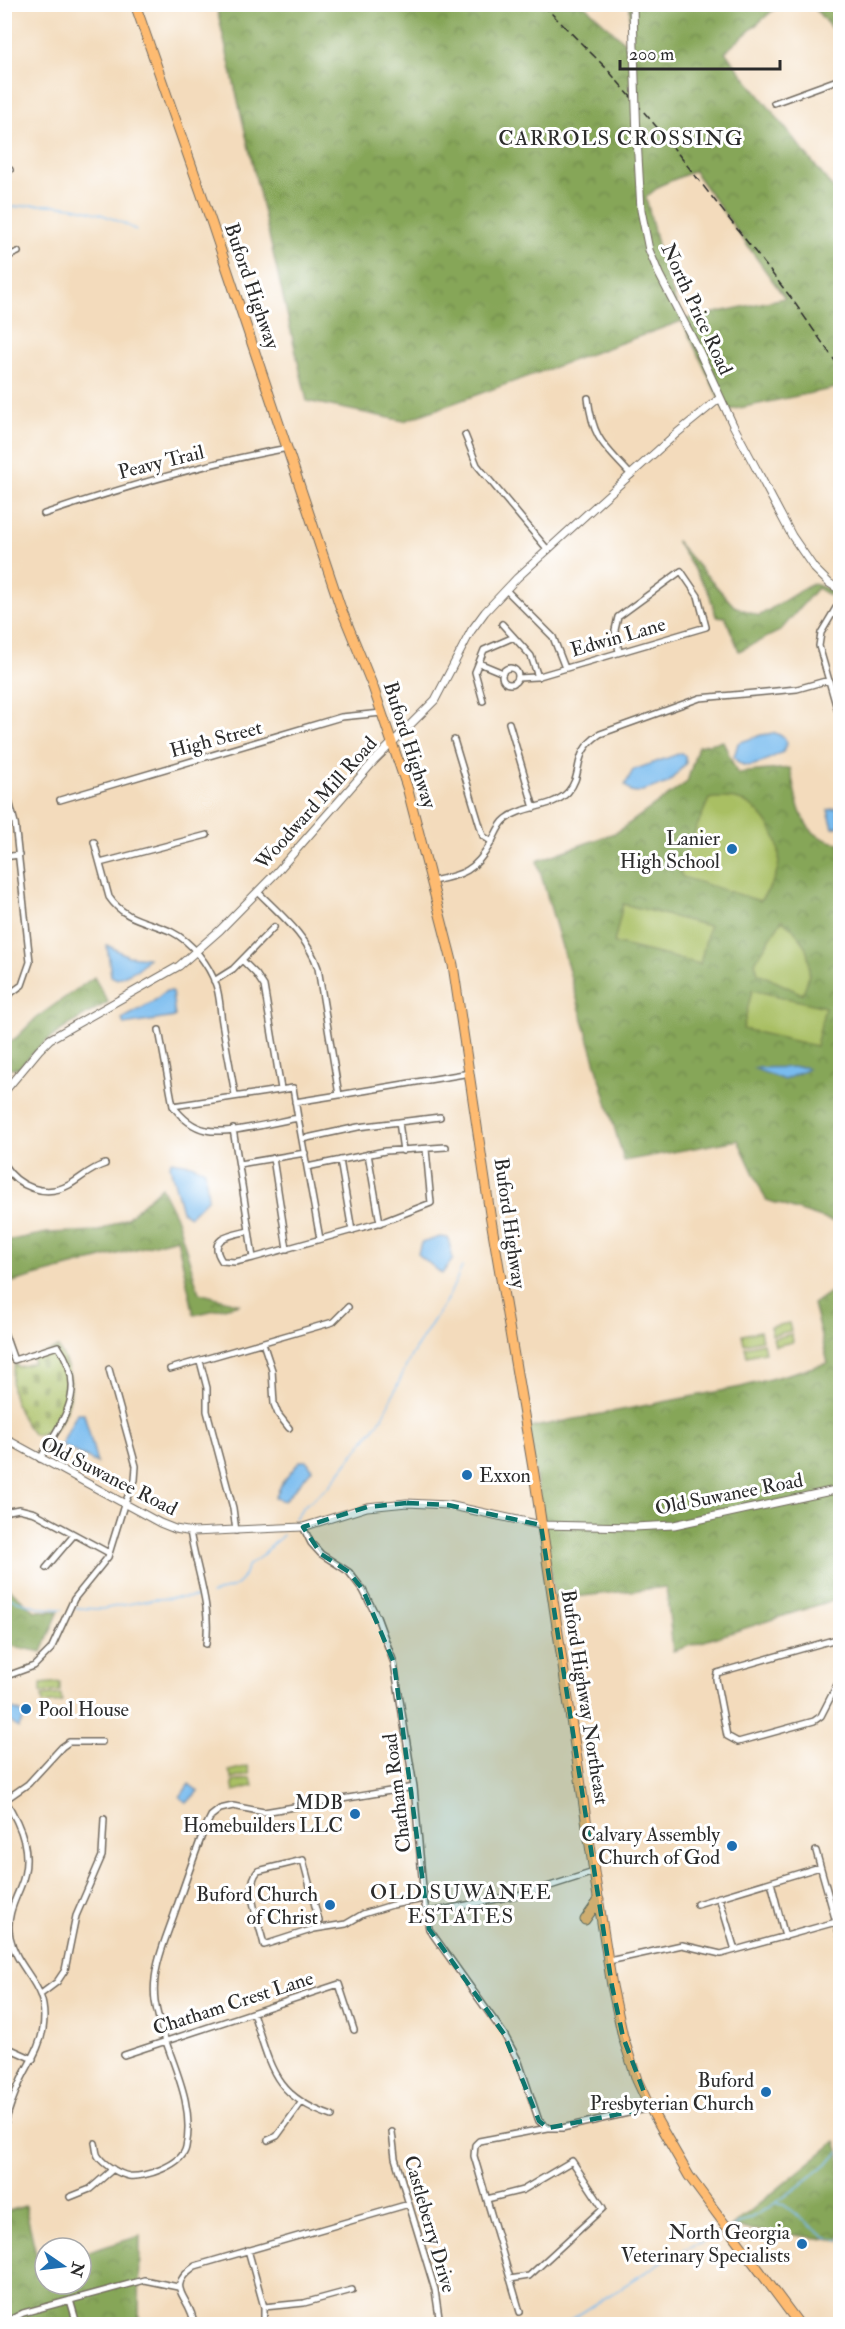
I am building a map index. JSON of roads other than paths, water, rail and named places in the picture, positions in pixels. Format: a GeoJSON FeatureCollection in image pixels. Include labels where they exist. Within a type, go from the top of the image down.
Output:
{"type":"FeatureCollection","features":[{"type":"Feature","properties":{"kind":"main road","name":"Buford Highway"},"geometry":{"type":"LineString","coordinates":[[135,4],[340,606],[382,713],[407,787],[433,881],[453,965],[490,1214],[541,1525]]}},
{"type":"Feature","properties":{"kind":"main road","name":"Buford Highway Northeast"},"geometry":{"type":"LineString","coordinates":[[541,1525],[594,1872],[623,2037],[637,2080],[650,2108],[688,2176],[796,2323]]}},
{"type":"Feature","properties":{"kind":"main road"},"geometry":{"type":"LineString","coordinates":[[585,1920],[599,1900]]}},
{"type":"Feature","properties":{"kind":"street","name":"North Price Road"},"geometry":{"type":"LineString","coordinates":[[633,4],[641,210],[649,250],[658,274],[699,351],[720,398],[798,545],[814,568],[840,590]]}},
{"type":"Feature","properties":{"kind":"street"},"geometry":{"type":"LineString","coordinates":[[774,103],[840,79]]}},
{"type":"Feature","properties":{"kind":"street"},"geometry":{"type":"LineString","coordinates":[[4,258],[18,252]]}},
{"type":"Feature","properties":{"kind":"street"},"geometry":{"type":"LineString","coordinates":[[588,398],[591,420],[598,439],[631,475]]}},
{"type":"Feature","properties":{"kind":"street","name":"Woodward Mill Road"},"geometry":{"type":"LineString","coordinates":[[4,1092],[50,1039],[179,966],[258,892],[392,743],[435,700],[471,631],[485,612],[548,550],[720,398]]}},
{"type":"Feature","properties":{"kind":"street"},"geometry":{"type":"LineString","coordinates":[[465,435],[477,465],[548,550]]}},
{"type":"Feature","properties":{"kind":"street","name":"Peavy Trail"},"geometry":{"type":"LineString","coordinates":[[44,514],[115,490],[258,453],[288,448]]}},
{"type":"Feature","properties":{"kind":"street","name":"Edwin Lane"},"geometry":{"type":"LineString","coordinates":[[518,678],[538,677],[706,627],[698,596],[681,571],[618,617],[615,630],[619,652]]}},
{"type":"Feature","properties":{"kind":"street"},"geometry":{"type":"LineString","coordinates":[[506,590],[553,637],[566,668]]}},
{"type":"Feature","properties":{"kind":"street"},"geometry":{"type":"LineString","coordinates":[[840,601],[821,633],[819,646],[840,719]]}},
{"type":"Feature","properties":{"kind":"street"},"geometry":{"type":"LineString","coordinates":[[502,624],[531,656],[538,677]]}},
{"type":"Feature","properties":{"kind":"street"},"geometry":{"type":"LineString","coordinates":[[483,701],[475,672],[484,650],[514,637]]}},
{"type":"Feature","properties":{"kind":"street","name":"Edwin Lane"},"geometry":{"type":"LineString","coordinates":[[479,663],[503,673]]}},
{"type":"Feature","properties":{"kind":"street","name":"Edwin Lane"},"geometry":{"type":"LineString","coordinates":[[508,669],[513,669],[518,678],[514,684],[509,684],[503,680],[503,673],[508,669]]}},
{"type":"Feature","properties":{"kind":"street"},"geometry":{"type":"LineString","coordinates":[[433,881],[464,874],[484,854],[505,820],[565,795],[572,787],[582,751],[588,742],[600,734],[700,698],[797,689],[829,680]]}},
{"type":"Feature","properties":{"kind":"street","name":"High Street"},"geometry":{"type":"LineString","coordinates":[[60,800],[341,717],[382,713]]}},
{"type":"Feature","properties":{"kind":"street"},"geometry":{"type":"LineString","coordinates":[[509,723],[534,808]]}},
{"type":"Feature","properties":{"kind":"street"},"geometry":{"type":"LineString","coordinates":[[454,740],[483,836],[492,842]]}},
{"type":"Feature","properties":{"kind":"street"},"geometry":{"type":"LineString","coordinates":[[4,782],[15,823],[30,962],[22,984],[4,998]]}},
{"type":"Feature","properties":{"kind":"street"},"geometry":{"type":"LineString","coordinates":[[100,864],[207,835]]}},
{"type":"Feature","properties":{"kind":"street"},"geometry":{"type":"LineString","coordinates":[[94,842],[109,897],[119,909],[135,920],[176,934],[196,951],[214,981],[235,1095]]}},
{"type":"Feature","properties":{"kind":"street"},"geometry":{"type":"LineString","coordinates":[[4,856],[19,855]]}},
{"type":"Feature","properties":{"kind":"street"},"geometry":{"type":"LineString","coordinates":[[258,892],[287,921],[314,955],[339,1095]]}},
{"type":"Feature","properties":{"kind":"street"},"geometry":{"type":"LineString","coordinates":[[214,981],[224,976],[242,960],[274,927]]}},
{"type":"Feature","properties":{"kind":"street"},"geometry":{"type":"LineString","coordinates":[[242,960],[264,986],[281,1089]]}},
{"type":"Feature","properties":{"kind":"street"},"geometry":{"type":"LineString","coordinates":[[159,1030],[173,1106],[181,1116],[194,1125],[206,1130],[233,1130],[298,1118]]}},
{"type":"Feature","properties":{"kind":"street"},"geometry":{"type":"LineString","coordinates":[[295,1102],[470,1073]]}},
{"type":"Feature","properties":{"kind":"street"},"geometry":{"type":"LineString","coordinates":[[173,1106],[293,1088],[320,1239]]}},
{"type":"Feature","properties":{"kind":"street"},"geometry":{"type":"LineString","coordinates":[[302,1139],[358,1127],[440,1117]]}},
{"type":"Feature","properties":{"kind":"street"},"geometry":{"type":"LineString","coordinates":[[399,1122],[403,1150]]}},
{"type":"Feature","properties":{"kind":"street"},"geometry":{"type":"LineString","coordinates":[[233,1130],[254,1258]]}},
{"type":"Feature","properties":{"kind":"street"},"geometry":{"type":"LineString","coordinates":[[307,1167],[369,1154],[446,1147]]}},
{"type":"Feature","properties":{"kind":"street"},"geometry":{"type":"LineString","coordinates":[[249,1231],[224,1237],[217,1245],[216,1253],[222,1261],[235,1262],[254,1258],[352,1231],[380,1223],[430,1203],[426,1149]]}},
{"type":"Feature","properties":{"kind":"street"},"geometry":{"type":"LineString","coordinates":[[238,1164],[305,1153]]}},
{"type":"Feature","properties":{"kind":"street"},"geometry":{"type":"LineString","coordinates":[[369,1154],[380,1223]]}},
{"type":"Feature","properties":{"kind":"street"},"geometry":{"type":"LineString","coordinates":[[273,1158],[287,1249]]}},
{"type":"Feature","properties":{"kind":"street"},"geometry":{"type":"LineString","coordinates":[[340,1160],[352,1231]]}},
{"type":"Feature","properties":{"kind":"street"},"geometry":{"type":"LineString","coordinates":[[5,1168],[18,1182],[26,1186],[35,1190],[54,1190],[69,1185],[90,1169],[105,1164]]}},
{"type":"Feature","properties":{"kind":"street"},"geometry":{"type":"LineString","coordinates":[[170,1370],[333,1322],[348,1307]]}},
{"type":"Feature","properties":{"kind":"street"},"geometry":{"type":"LineString","coordinates":[[4,1332],[14,1360],[58,1346],[66,1357],[72,1381],[72,1398],[40,1459]]}},
{"type":"Feature","properties":{"kind":"street"},"geometry":{"type":"LineString","coordinates":[[263,1343],[272,1370],[274,1404],[288,1428]]}},
{"type":"Feature","properties":{"kind":"street"},"geometry":{"type":"LineString","coordinates":[[200,1361],[207,1388],[207,1411],[233,1508],[236,1531]]}},
{"type":"Feature","properties":{"kind":"street"},"geometry":{"type":"LineString","coordinates":[[4,1677],[30,1668],[46,1657],[74,1599],[102,1566],[109,1553],[124,1505],[135,1480],[137,1469],[109,1369]]}},
{"type":"Feature","properties":{"kind":"street","name":"Old Suwanee Road"},"geometry":{"type":"LineString","coordinates":[[4,1438],[160,1523],[190,1531],[303,1527],[368,1507],[407,1503],[472,1509],[541,1525],[634,1527],[674,1525],[840,1489]]}},
{"type":"Feature","properties":{"kind":"street"},"geometry":{"type":"LineString","coordinates":[[4,1512],[19,1509],[35,1513],[109,1553]]}},
{"type":"Feature","properties":{"kind":"street","name":"Chatham Road"},"geometry":{"type":"LineString","coordinates":[[303,1527],[321,1554],[349,1572],[363,1590],[377,1617],[394,1663],[414,1786],[424,1899],[432,1937],[504,2034],[519,2062],[539,2121],[548,2128]]}},
{"type":"Feature","properties":{"kind":"street"},"geometry":{"type":"LineString","coordinates":[[190,1531],[195,1563],[204,1588],[208,1609],[206,1644]]}},
{"type":"Feature","properties":{"kind":"street"},"geometry":{"type":"LineString","coordinates":[[46,1568],[74,1535]]}},
{"type":"Feature","properties":{"kind":"street"},"geometry":{"type":"LineString","coordinates":[[840,1638],[717,1673],[727,1736],[738,1742],[814,1721],[821,1716],[838,1691],[840,1679]]}},
{"type":"Feature","properties":{"kind":"street"},"geometry":{"type":"LineString","coordinates":[[4,2127],[16,2091],[33,2059],[43,2030],[44,2015],[41,1994],[17,1955],[10,1934],[11,1912],[25,1874],[27,1856],[22,1830],[5,1799],[28,1784],[69,1742],[102,1742]]}},
{"type":"Feature","properties":{"kind":"street"},"geometry":{"type":"LineString","coordinates":[[95,2143],[98,2156],[113,2169],[132,2176],[170,2167],[186,2150],[188,2115],[155,2002],[155,1977],[160,1954],[211,1816],[220,1809],[233,1806],[264,1812],[414,1786]]}},
{"type":"Feature","properties":{"kind":"street"},"geometry":{"type":"LineString","coordinates":[[41,1994],[57,1982],[65,1970],[76,1916],[101,1861],[104,1845],[104,1819]]}},
{"type":"Feature","properties":{"kind":"street"},"geometry":{"type":"LineString","coordinates":[[816,1851],[840,1937]]}},
{"type":"Feature","properties":{"kind":"street"},"geometry":{"type":"LineString","coordinates":[[319,1921],[303,1860],[258,1871],[253,1876],[250,1887],[264,1945],[314,1929],[346,1924],[363,1914],[392,1905],[424,1899]]}},
{"type":"Feature","properties":{"kind":"street"},"geometry":{"type":"LineString","coordinates":[[697,1904],[820,1866]]}},
{"type":"Feature","properties":{"kind":"street"},"geometry":{"type":"LineString","coordinates":[[426,1913],[528,1893],[594,1872]]}},
{"type":"Feature","properties":{"kind":"street"},"geometry":{"type":"LineString","coordinates":[[771,1882],[784,1936]]}},
{"type":"Feature","properties":{"kind":"street"},"geometry":{"type":"LineString","coordinates":[[719,1897],[735,1950]]}},
{"type":"Feature","properties":{"kind":"street"},"geometry":{"type":"LineString","coordinates":[[609,1961],[682,1945],[721,1954],[836,1922]]}},
{"type":"Feature","properties":{"kind":"street","name":"Chatham Crest Lane"},"geometry":{"type":"LineString","coordinates":[[124,2055],[339,1984],[354,2031]]}},
{"type":"Feature","properties":{"kind":"street"},"geometry":{"type":"LineString","coordinates":[[253,2013],[275,2077],[285,2090],[301,2103],[332,2116]]}},
{"type":"Feature","properties":{"kind":"street"},"geometry":{"type":"LineString","coordinates":[[4,2046],[33,2059]]}},
{"type":"Feature","properties":{"kind":"street"},"geometry":{"type":"LineString","coordinates":[[268,2140],[277,2136],[301,2103]]}},
{"type":"Feature","properties":{"kind":"street"},"geometry":{"type":"LineString","coordinates":[[520,2312],[474,2156],[475,2145],[478,2142],[548,2128],[590,2123],[650,2108]]}},
{"type":"Feature","properties":{"kind":"street","name":"Castleberry Drive"},"geometry":{"type":"LineString","coordinates":[[392,2132],[395,2158],[435,2290],[440,2325]]}},
{"type":"Feature","properties":{"kind":"street"},"geometry":{"type":"LineString","coordinates":[[487,2199],[523,2190],[572,2161],[603,2208],[529,2276],[510,2279]]}},
{"type":"Feature","properties":{"kind":"street"},"geometry":{"type":"LineString","coordinates":[[70,2197],[90,2189],[113,2169]]}},
{"type":"Feature","properties":{"kind":"street"},"geometry":{"type":"LineString","coordinates":[[194,2325],[192,2311],[178,2287],[183,2276],[195,2266],[409,2204]]}},
{"type":"Feature","properties":{"kind":"street"},"geometry":{"type":"LineString","coordinates":[[248,2250],[264,2307],[264,2325]]}},
{"type":"Feature","properties":{"kind":"street"},"geometry":{"type":"LineString","coordinates":[[4,2323],[23,2313],[144,2280],[178,2287]]}},
{"type":"Feature","properties":{"kind":"street"},"geometry":{"type":"LineString","coordinates":[[264,2307],[304,2304],[352,2290]]}},
{"type":"Feature","properties":{"kind":"street"},"geometry":{"type":"LineString","coordinates":[[70,2300],[77,2325]]}},
{"type":"Feature","properties":{"kind":"water"},"geometry":{"type":"Polygon","coordinates":[[[775,733],[784,737],[787,743],[783,752],[750,766],[739,763],[734,757],[738,743],[775,733]]]}},
{"type":"Feature","properties":{"kind":"water"},"geometry":{"type":"Polygon","coordinates":[[[681,753],[685,756],[686,763],[668,783],[636,793],[631,792],[625,785],[633,770],[681,753]]]}},
{"type":"Feature","properties":{"kind":"water"},"geometry":{"type":"Polygon","coordinates":[[[837,808],[840,826],[833,828],[828,810],[837,808]]]}},
{"type":"Feature","properties":{"kind":"water"},"geometry":{"type":"Polygon","coordinates":[[[107,945],[128,956],[148,958],[138,969],[117,979],[111,976],[107,945]]]}},
{"type":"Feature","properties":{"kind":"water"},"geometry":{"type":"Polygon","coordinates":[[[166,991],[172,991],[175,1017],[124,1025],[122,1019],[151,1003],[166,991]]]}},
{"type":"Feature","properties":{"kind":"water"},"geometry":{"type":"Polygon","coordinates":[[[805,1067],[808,1069],[784,1080],[753,1068],[805,1067]]]}},
{"type":"Feature","properties":{"kind":"water"},"geometry":{"type":"Polygon","coordinates":[[[171,1161],[191,1164],[205,1170],[208,1198],[190,1216],[182,1211],[170,1166],[171,1161]]]}},
{"type":"Feature","properties":{"kind":"water"},"geometry":{"type":"Polygon","coordinates":[[[440,1237],[448,1238],[453,1259],[442,1274],[418,1254],[421,1243],[440,1237]]]}},
{"type":"Feature","properties":{"kind":"water"},"geometry":{"type":"Polygon","coordinates":[[[77,1413],[84,1413],[97,1463],[61,1445],[77,1413]]]}},
{"type":"Feature","properties":{"kind":"water"},"geometry":{"type":"Polygon","coordinates":[[[300,1461],[307,1461],[312,1469],[284,1501],[275,1498],[282,1483],[300,1461]]]}},
{"type":"Feature","properties":{"kind":"water"},"geometry":{"type":"Polygon","coordinates":[[[13,1709],[21,1712],[24,1719],[18,1728],[5,1717],[13,1709]]]}},
{"type":"Feature","properties":{"kind":"water"},"geometry":{"type":"Polygon","coordinates":[[[189,1784],[198,1791],[187,1803],[180,1797],[189,1784]]]}},
{"type":"Feature","properties":{"kind":"waterway"},"geometry":{"type":"LineString","coordinates":[[4,209],[39,205],[72,207],[105,216],[136,230]]}},
{"type":"Feature","properties":{"kind":"waterway"},"geometry":{"type":"LineString","coordinates":[[295,1518],[304,1506],[329,1486],[382,1418],[411,1356],[449,1296],[462,1267]]}},
{"type":"Feature","properties":{"kind":"waterway"},"geometry":{"type":"LineString","coordinates":[[211,1594],[239,1583],[247,1566],[283,1535]]}},
{"type":"Feature","properties":{"kind":"waterway"},"geometry":{"type":"LineString","coordinates":[[4,1597],[43,1608],[63,1609]]}},
{"type":"Feature","properties":{"kind":"waterway"},"geometry":{"type":"LineString","coordinates":[[75,1608],[102,1609],[155,1599],[199,1597]]}},
{"type":"Feature","properties":{"kind":"waterway"},"geometry":{"type":"LineString","coordinates":[[733,2227],[789,2193],[840,2152]]}},
{"type":"Feature","properties":{"kind":"waterway"},"geometry":{"type":"LineString","coordinates":[[777,2203],[784,2205],[826,2238],[840,2240]]}},
{"type":"Feature","properties":{"kind":"waterway"},"geometry":{"type":"LineString","coordinates":[[564,2324],[674,2254],[724,2232]]}},
{"type":"Feature","properties":{"kind":"railway"},"geometry":{"type":"LineString","coordinates":[[542,4],[606,68],[661,132],[792,299],[840,368]]}},
{"type":"Feature","properties":{"kind":"place","name":"Lanier High School"},"geometry":{"type":"Point","coordinates":[732,849]}},
{"type":"Feature","properties":{"kind":"place","name":"Exxon"},"geometry":{"type":"Point","coordinates":[467,1475]}},
{"type":"Feature","properties":{"kind":"place","name":"Pool House"},"geometry":{"type":"Point","coordinates":[26,1709]}},
{"type":"Feature","properties":{"kind":"place","name":"MDB Homebuilders LLC"},"geometry":{"type":"Point","coordinates":[355,1814]}},
{"type":"Feature","properties":{"kind":"place","name":"Calvary Assembly Church of God"},"geometry":{"type":"Point","coordinates":[732,1846]}},
{"type":"Feature","properties":{"kind":"place","name":"Buford Church of Christ"},"geometry":{"type":"Point","coordinates":[330,1905]}},
{"type":"Feature","properties":{"kind":"place","name":"Buford Presbyterian Church"},"geometry":{"type":"Point","coordinates":[766,2092]}},
{"type":"Feature","properties":{"kind":"place","name":"North Georgia Veterinary Specialists"},"geometry":{"type":"Point","coordinates":[802,2244]}},
{"type":"Feature","properties":{"kind":"district","name":"CARROLS CROSSING"},"geometry":{"type":"Point","coordinates":[621,138]}},
{"type":"Feature","properties":{"kind":"district","name":"OLD SUWANEE ESTATES"},"geometry":{"type":"Point","coordinates":[461,1904]}}]}
